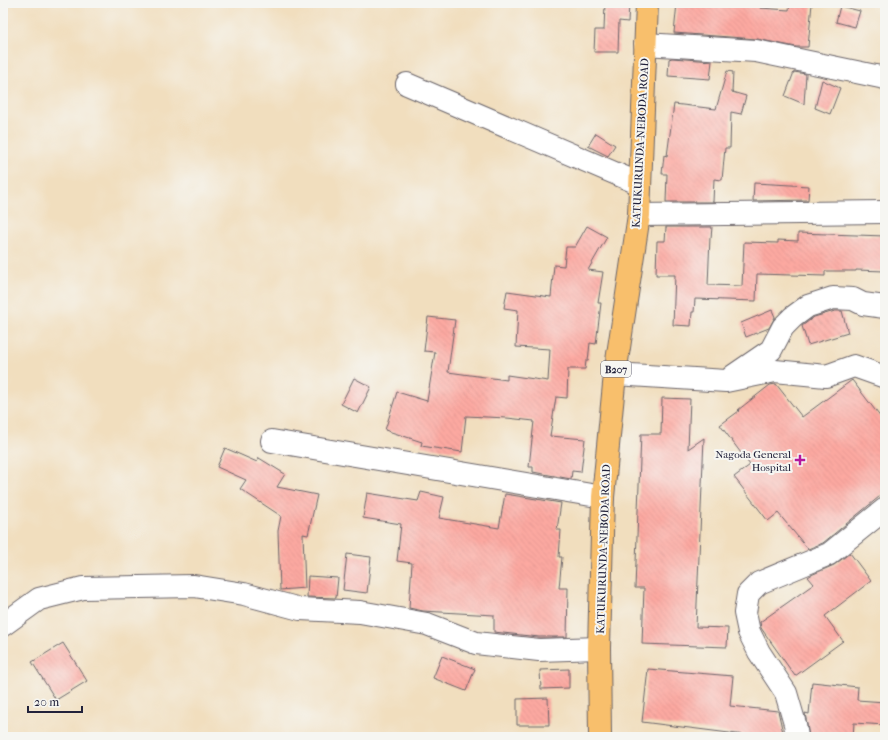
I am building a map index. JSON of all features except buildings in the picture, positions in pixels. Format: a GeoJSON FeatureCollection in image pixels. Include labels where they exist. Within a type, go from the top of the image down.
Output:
{"type":"FeatureCollection","features":[{"type":"Feature","properties":{"kind":"main road","name":"KATUKURUNDA-NEBODA ROAD"},"geometry":{"type":"LineString","coordinates":[[600,737],[599,648],[603,497],[615,374],[639,215],[646,3]]}},
{"type":"Feature","properties":{"kind":"street"},"geometry":{"type":"LineString","coordinates":[[645,44],[756,51],[885,78]]}},
{"type":"Feature","properties":{"kind":"street"},"geometry":{"type":"LineString","coordinates":[[407,84],[640,184]]}},
{"type":"Feature","properties":{"kind":"street"},"geometry":{"type":"LineString","coordinates":[[639,215],[885,212]]}},
{"type":"Feature","properties":{"kind":"street"},"geometry":{"type":"LineString","coordinates":[[726,381],[771,350],[783,328],[793,317],[808,306],[833,298],[853,300],[863,304],[885,306]]}},
{"type":"Feature","properties":{"kind":"street"},"geometry":{"type":"LineString","coordinates":[[615,374],[726,381],[775,371],[826,376],[854,366],[885,377]]}},
{"type":"Feature","properties":{"kind":"street"},"geometry":{"type":"LineString","coordinates":[[272,441],[603,497]]}},
{"type":"Feature","properties":{"kind":"street"},"geometry":{"type":"LineString","coordinates":[[797,737],[795,724],[786,693],[758,652],[749,632],[745,613],[748,594],[759,583],[829,554],[885,509]]}},
{"type":"Feature","properties":{"kind":"street"},"geometry":{"type":"LineString","coordinates":[[3,625],[39,599],[83,588],[194,586],[244,594],[300,609],[360,612],[427,624],[476,643],[539,650],[599,648]]}},
{"type":"Feature","properties":{"kind":"place","name":"Nagoda General Hospital"},"geometry":{"type":"Point","coordinates":[800,460]}}]}
